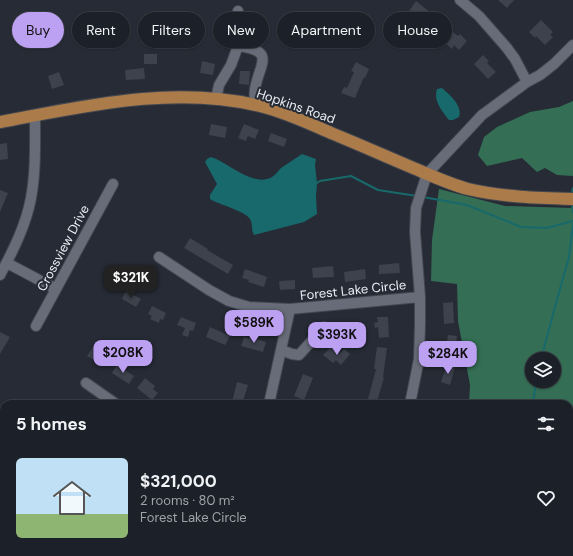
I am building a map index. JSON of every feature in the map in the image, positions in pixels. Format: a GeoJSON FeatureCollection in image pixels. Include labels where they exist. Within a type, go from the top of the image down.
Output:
{"type":"FeatureCollection","features":[{"type":"Feature","properties":{"kind":"main road","name":"Hopkins Road"},"geometry":{"type":"LineString","coordinates":[[0,122],[118,101],[171,97],[216,99],[255,105],[301,120],[427,174],[466,188],[495,194],[573,198]]}},
{"type":"Feature","properties":{"kind":"street"},"geometry":{"type":"LineString","coordinates":[[460,0],[479,16],[507,48],[515,59],[527,82]]}},
{"type":"Feature","properties":{"kind":"street"},"geometry":{"type":"LineString","coordinates":[[411,400],[419,359],[420,297],[415,232],[416,208],[427,174],[482,115],[527,82],[540,75],[554,64],[573,45]]}},
{"type":"Feature","properties":{"kind":"street"},"geometry":{"type":"LineString","coordinates":[[216,99],[220,85],[231,65],[237,48]]}},
{"type":"Feature","properties":{"kind":"street"},"geometry":{"type":"LineString","coordinates":[[252,48],[261,53],[264,61],[254,90],[255,105]]}},
{"type":"Feature","properties":{"kind":"street"},"geometry":{"type":"LineString","coordinates":[[0,275],[20,234],[31,199],[36,116]]}},
{"type":"Feature","properties":{"kind":"street","name":"Crossview Drive"},"geometry":{"type":"LineString","coordinates":[[36,326],[113,184]]}},
{"type":"Feature","properties":{"kind":"street","name":"Forest Lake Circle"},"geometry":{"type":"LineString","coordinates":[[159,257],[209,290],[229,301],[249,307],[290,309],[420,297]]}},
{"type":"Feature","properties":{"kind":"street"},"geometry":{"type":"LineString","coordinates":[[7,263],[56,289]]}},
{"type":"Feature","properties":{"kind":"street"},"geometry":{"type":"LineString","coordinates":[[270,400],[290,309]]}},
{"type":"Feature","properties":{"kind":"street"},"geometry":{"type":"LineString","coordinates":[[281,350],[299,355],[324,327]]}},
{"type":"Feature","properties":{"kind":"street"},"geometry":{"type":"LineString","coordinates":[[86,383],[110,400]]}},
{"type":"Feature","properties":{"kind":"shaded area"},"geometry":{"type":"Polygon","coordinates":[[[442,88],[455,101],[459,109],[459,117],[453,120],[449,120],[437,102],[437,89],[442,88]]]}},
{"type":"Feature","properties":{"kind":"shaded area"},"geometry":{"type":"Polygon","coordinates":[[[573,101],[573,176],[557,175],[545,168],[537,172],[522,158],[487,166],[478,155],[484,137],[497,127],[530,112],[559,107],[573,101]]]}},
{"type":"Feature","properties":{"kind":"shaded area"},"geometry":{"type":"Polygon","coordinates":[[[302,154],[316,159],[315,165],[317,183],[317,214],[304,222],[254,235],[251,221],[247,216],[210,199],[210,195],[217,184],[205,162],[211,157],[249,177],[265,180],[272,177],[281,168],[302,154]]]}},
{"type":"Feature","properties":{"kind":"shaded area"},"geometry":{"type":"Polygon","coordinates":[[[439,189],[505,206],[573,208],[573,400],[469,400],[470,385],[458,321],[457,284],[431,281],[432,240],[439,189]]]}},
{"type":"Feature","properties":{"kind":"building"},"geometry":{"type":"Polygon","coordinates":[[[498,0],[514,0],[507,8],[498,0]]]}},
{"type":"Feature","properties":{"kind":"building"},"geometry":{"type":"Polygon","coordinates":[[[416,1],[430,12],[408,12],[416,1]]]}},
{"type":"Feature","properties":{"kind":"building"},"geometry":{"type":"Polygon","coordinates":[[[541,20],[553,32],[550,35],[553,37],[545,45],[536,36],[535,38],[529,32],[541,20]]]}},
{"type":"Feature","properties":{"kind":"building"},"geometry":{"type":"Polygon","coordinates":[[[452,32],[458,36],[460,34],[467,41],[459,50],[454,45],[452,49],[452,32]]]}},
{"type":"Feature","properties":{"kind":"building"},"geometry":{"type":"Polygon","coordinates":[[[144,54],[157,54],[157,64],[144,64],[144,54]]]}},
{"type":"Feature","properties":{"kind":"building"},"geometry":{"type":"Polygon","coordinates":[[[483,55],[489,61],[487,63],[496,72],[488,79],[474,64],[483,55]]]}},
{"type":"Feature","properties":{"kind":"building"},"geometry":{"type":"Polygon","coordinates":[[[202,61],[215,64],[213,75],[200,73],[202,61]]]}},
{"type":"Feature","properties":{"kind":"building"},"geometry":{"type":"Polygon","coordinates":[[[356,62],[369,69],[355,98],[341,93],[344,87],[347,88],[354,72],[351,71],[356,62]]]}},
{"type":"Feature","properties":{"kind":"building"},"geometry":{"type":"Polygon","coordinates":[[[144,68],[145,79],[126,80],[125,70],[144,68]]]}},
{"type":"Feature","properties":{"kind":"building"},"geometry":{"type":"Polygon","coordinates":[[[240,71],[250,71],[249,85],[239,84],[240,71]]]}},
{"type":"Feature","properties":{"kind":"building"},"geometry":{"type":"Polygon","coordinates":[[[59,72],[64,85],[52,89],[48,76],[59,72]]]}},
{"type":"Feature","properties":{"kind":"building"},"geometry":{"type":"Polygon","coordinates":[[[211,124],[227,127],[225,138],[209,135],[211,124]]]}},
{"type":"Feature","properties":{"kind":"building"},"geometry":{"type":"Polygon","coordinates":[[[244,124],[259,130],[255,139],[248,136],[246,141],[238,138],[244,124]]]}},
{"type":"Feature","properties":{"kind":"building"},"geometry":{"type":"Polygon","coordinates":[[[271,133],[287,139],[284,147],[268,141],[271,133]]]}},
{"type":"Feature","properties":{"kind":"building"},"geometry":{"type":"Polygon","coordinates":[[[7,143],[8,159],[0,160],[0,144],[7,143]]]}},
{"type":"Feature","properties":{"kind":"building"},"geometry":{"type":"Polygon","coordinates":[[[0,190],[8,193],[0,212],[0,190]]]}},
{"type":"Feature","properties":{"kind":"building"},"geometry":{"type":"Polygon","coordinates":[[[190,238],[233,265],[228,274],[184,248],[190,238]]]}},
{"type":"Feature","properties":{"kind":"building"},"geometry":{"type":"Polygon","coordinates":[[[399,263],[400,273],[379,274],[379,265],[399,263]]]}},
{"type":"Feature","properties":{"kind":"building"},"geometry":{"type":"Polygon","coordinates":[[[333,266],[334,277],[313,278],[312,268],[333,266]]]}},
{"type":"Feature","properties":{"kind":"building"},"geometry":{"type":"Polygon","coordinates":[[[245,269],[267,277],[264,287],[248,282],[249,280],[242,278],[245,269]]]}},
{"type":"Feature","properties":{"kind":"building"},"geometry":{"type":"Polygon","coordinates":[[[365,269],[366,279],[345,282],[344,272],[365,269]]]}},
{"type":"Feature","properties":{"kind":"building"},"geometry":{"type":"Polygon","coordinates":[[[295,280],[295,289],[280,290],[279,281],[295,280]]]}},
{"type":"Feature","properties":{"kind":"building"},"geometry":{"type":"Polygon","coordinates":[[[126,291],[141,299],[136,307],[122,299],[126,291]]]}},
{"type":"Feature","properties":{"kind":"building"},"geometry":{"type":"Polygon","coordinates":[[[453,302],[454,323],[444,324],[443,303],[453,302]]]}},
{"type":"Feature","properties":{"kind":"building"},"geometry":{"type":"Polygon","coordinates":[[[152,306],[166,313],[163,320],[160,319],[159,323],[150,319],[152,316],[148,314],[152,306]]]}},
{"type":"Feature","properties":{"kind":"building"},"geometry":{"type":"Polygon","coordinates":[[[181,317],[196,323],[193,331],[190,330],[188,337],[182,335],[185,328],[177,325],[181,317]]]}},
{"type":"Feature","properties":{"kind":"building"},"geometry":{"type":"Polygon","coordinates":[[[377,317],[388,317],[389,337],[379,338],[378,327],[375,328],[374,323],[378,322],[377,317]]]}},
{"type":"Feature","properties":{"kind":"building"},"geometry":{"type":"Polygon","coordinates":[[[210,327],[230,336],[225,345],[206,337],[210,327]]]}},
{"type":"Feature","properties":{"kind":"building"},"geometry":{"type":"Polygon","coordinates":[[[0,332],[10,337],[0,354],[0,332]]]}},
{"type":"Feature","properties":{"kind":"building"},"geometry":{"type":"Polygon","coordinates":[[[448,335],[457,336],[454,357],[445,355],[448,335]]]}},
{"type":"Feature","properties":{"kind":"building"},"geometry":{"type":"Polygon","coordinates":[[[244,337],[266,342],[263,352],[241,346],[244,337]]]}},
{"type":"Feature","properties":{"kind":"building"},"geometry":{"type":"Polygon","coordinates":[[[93,347],[110,358],[105,366],[87,356],[93,347]]]}},
{"type":"Feature","properties":{"kind":"building"},"geometry":{"type":"Polygon","coordinates":[[[331,347],[339,354],[344,349],[350,354],[341,365],[336,360],[333,363],[323,355],[331,347]]]}},
{"type":"Feature","properties":{"kind":"building"},"geometry":{"type":"Polygon","coordinates":[[[377,347],[387,348],[384,378],[377,400],[368,399],[376,369],[374,369],[377,347]]]}},
{"type":"Feature","properties":{"kind":"building"},"geometry":{"type":"Polygon","coordinates":[[[447,364],[455,367],[450,385],[441,382],[447,364]]]}},
{"type":"Feature","properties":{"kind":"building"},"geometry":{"type":"Polygon","coordinates":[[[117,365],[134,376],[129,384],[112,373],[117,365]]]}},
{"type":"Feature","properties":{"kind":"building"},"geometry":{"type":"Polygon","coordinates":[[[303,374],[313,378],[304,400],[294,396],[303,374]]]}},
{"type":"Feature","properties":{"kind":"building"},"geometry":{"type":"Polygon","coordinates":[[[145,378],[155,386],[153,389],[158,393],[152,400],[137,388],[145,378]]]}},
{"type":"Feature","properties":{"kind":"building"},"geometry":{"type":"Polygon","coordinates":[[[237,382],[248,385],[243,400],[232,400],[237,382]]]}},
{"type":"Feature","properties":{"kind":"waterway"},"geometry":{"type":"LineString","coordinates":[[317,183],[320,181],[351,176],[378,190],[417,196]]}},
{"type":"Feature","properties":{"kind":"waterway"},"geometry":{"type":"LineString","coordinates":[[423,197],[467,205],[521,227],[547,228],[573,221]]}},
{"type":"Feature","properties":{"kind":"waterway"},"geometry":{"type":"LineString","coordinates":[[572,206],[573,212]]}},
{"type":"Feature","properties":{"kind":"waterway"},"geometry":{"type":"LineString","coordinates":[[543,352],[569,257],[573,224]]}},
{"type":"Feature","properties":{"kind":"waterway"},"geometry":{"type":"LineString","coordinates":[[534,400],[535,388]]}}]}
